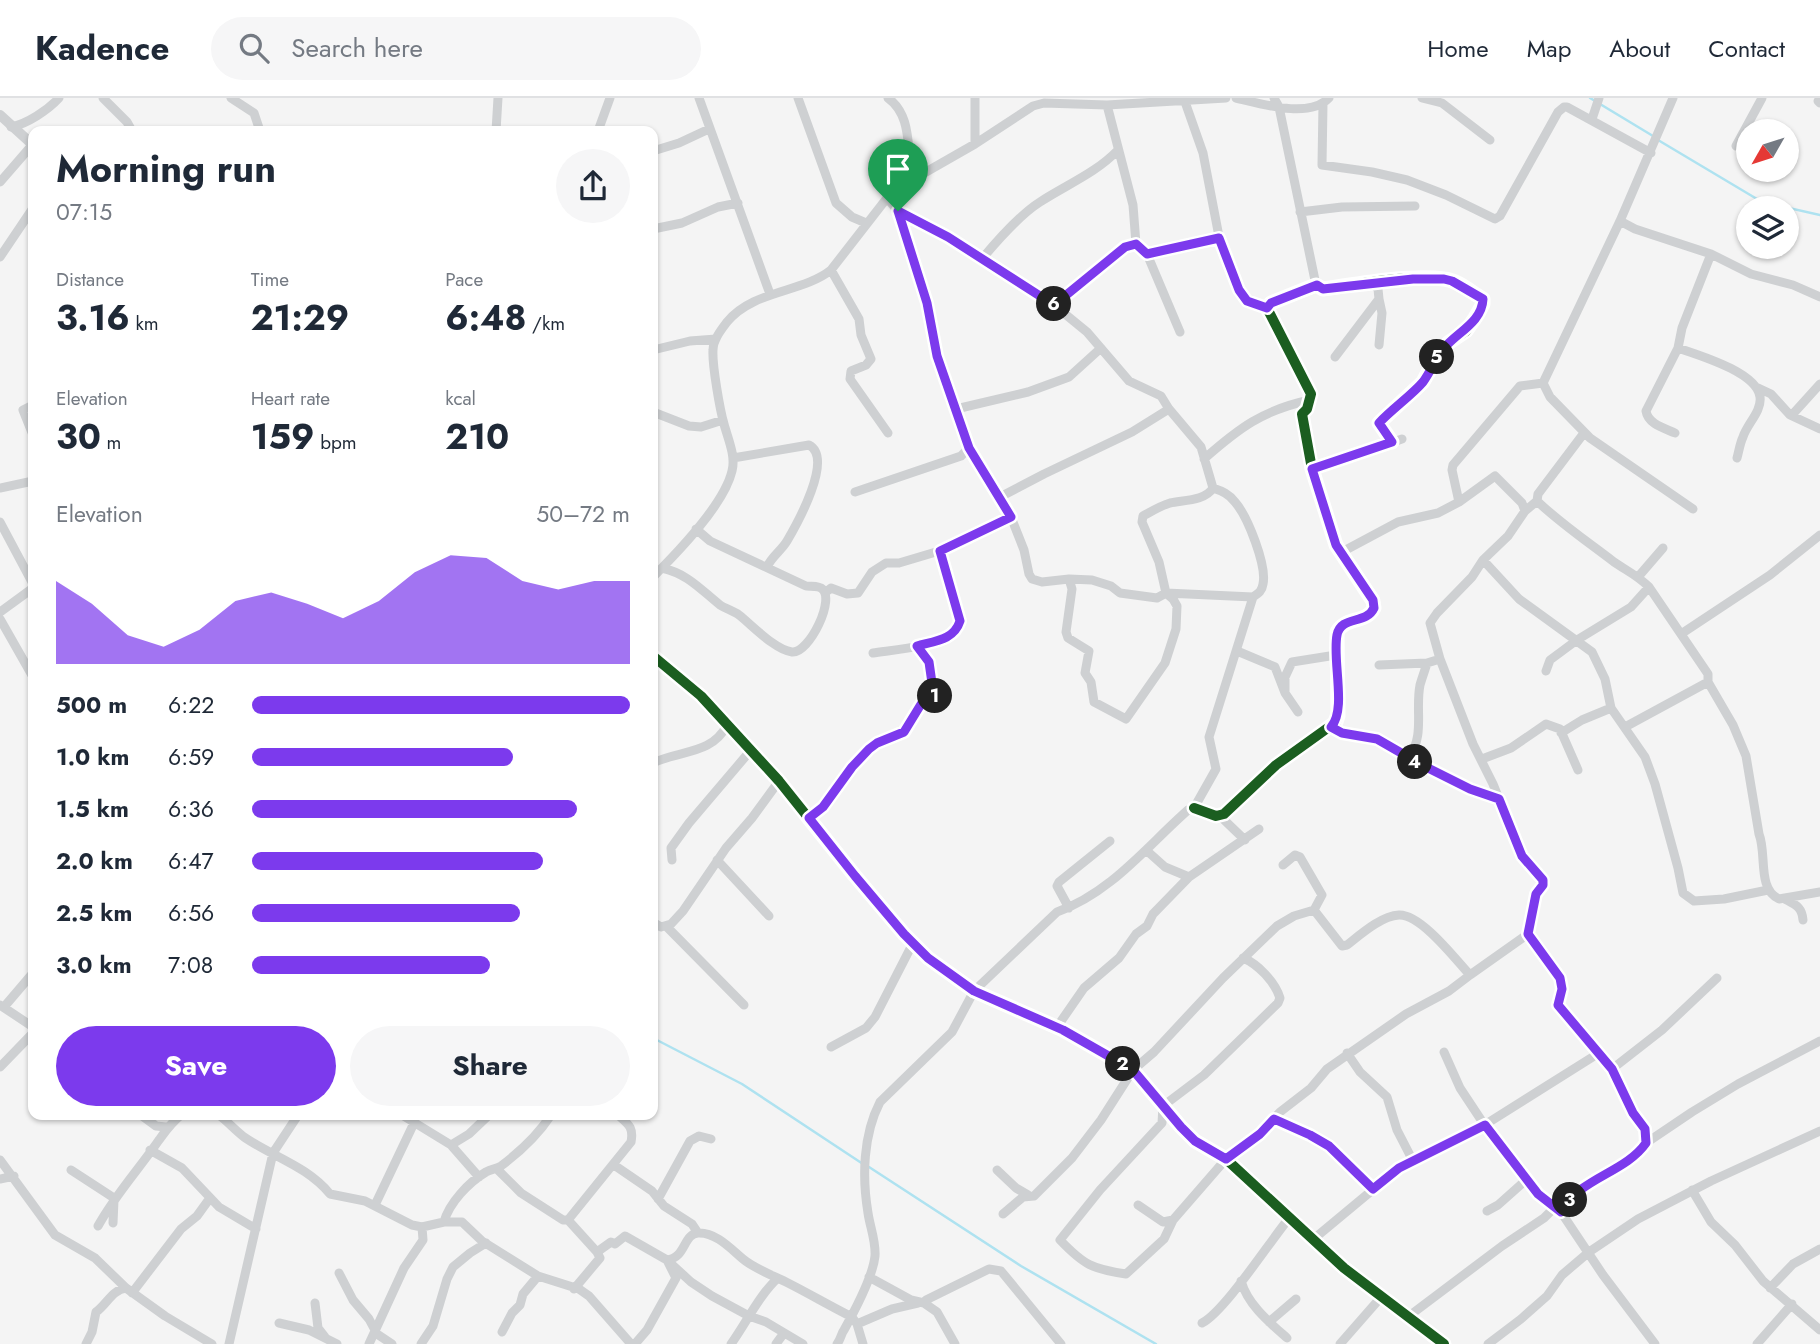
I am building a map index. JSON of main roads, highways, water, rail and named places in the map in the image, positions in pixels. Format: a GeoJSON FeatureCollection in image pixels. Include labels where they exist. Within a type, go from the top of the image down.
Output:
{"type":"FeatureCollection","features":[{"type":"Feature","properties":{"kind":"waterway"},"geometry":{"type":"LineString","coordinates":[[1590,98],[1653,136]]}},
{"type":"Feature","properties":{"kind":"waterway"},"geometry":{"type":"LineString","coordinates":[[1658,140],[1762,202],[1820,215]]}},
{"type":"Feature","properties":{"kind":"waterway"},"geometry":{"type":"LineString","coordinates":[[658,1041],[742,1084],[863,1164]]}},
{"type":"Feature","properties":{"kind":"waterway"},"geometry":{"type":"LineString","coordinates":[[869,1167],[1021,1266],[1156,1344]]}}]}
